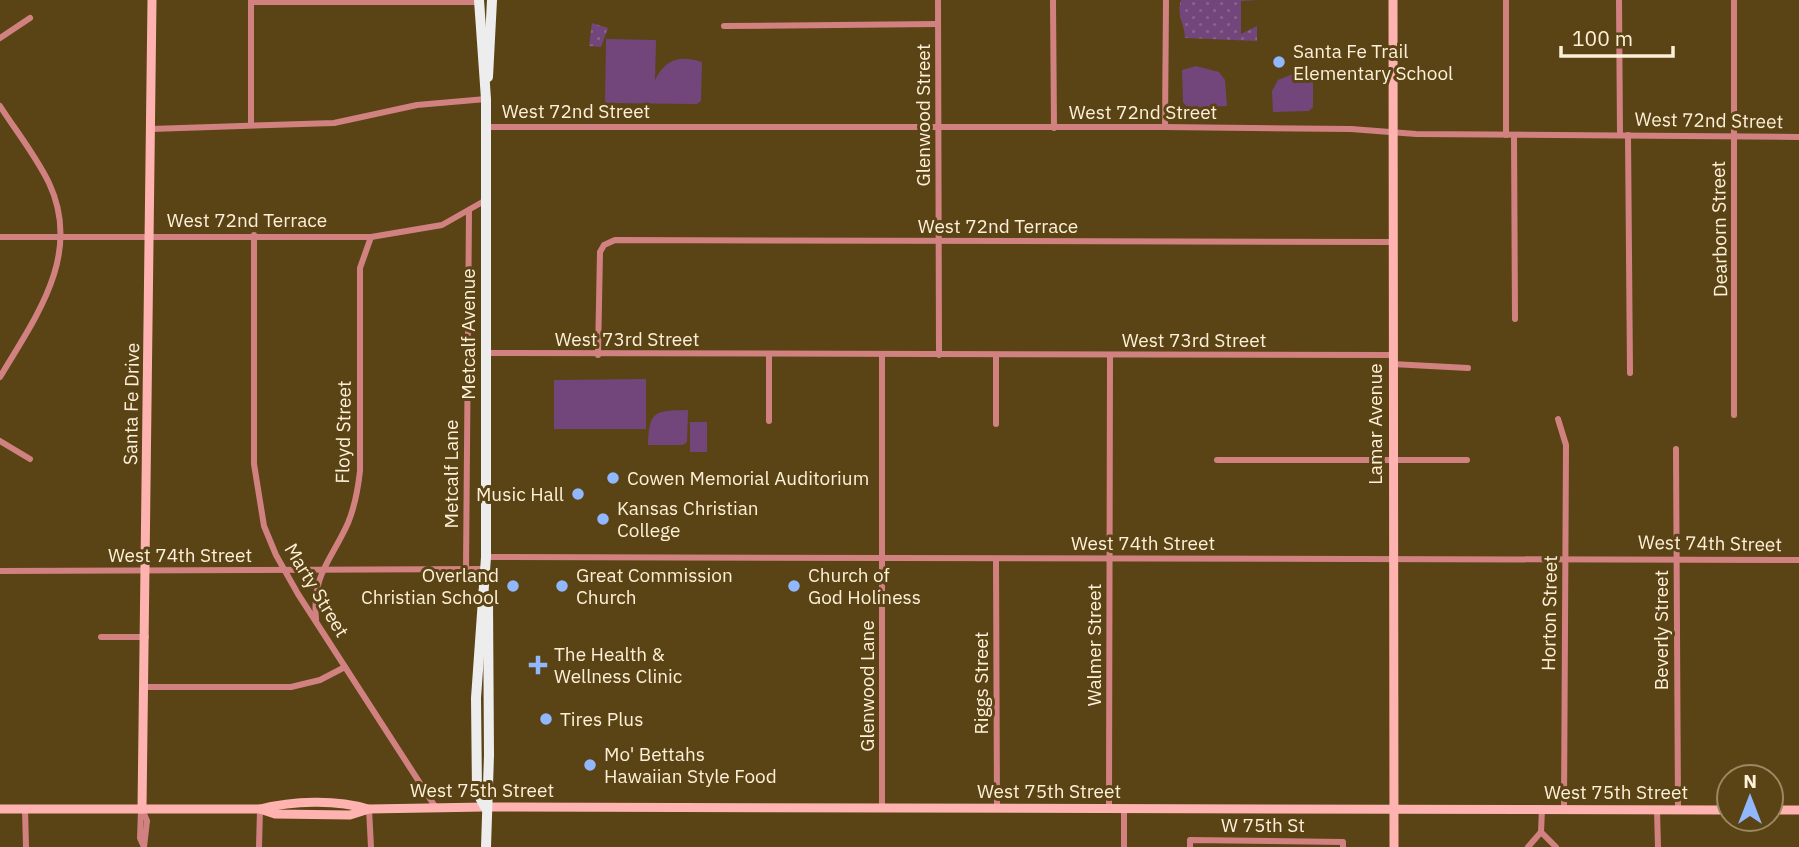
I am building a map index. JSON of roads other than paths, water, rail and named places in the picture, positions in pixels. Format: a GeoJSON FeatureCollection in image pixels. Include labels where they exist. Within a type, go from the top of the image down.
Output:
{"type":"FeatureCollection","features":[{"type":"Feature","properties":{"kind":"main road","name":"Santa Fe Drive"},"geometry":{"type":"LineString","coordinates":[[142,809],[146,687],[152,0]]}},
{"type":"Feature","properties":{"kind":"main road","name":"Metcalf Avenue"},"geometry":{"type":"LineString","coordinates":[[486,847],[485,807],[489,793],[490,714],[486,569],[486,99],[492,0]]}},
{"type":"Feature","properties":{"kind":"main road","name":"Lamar Avenue"},"geometry":{"type":"LineString","coordinates":[[1393,0],[1394,847]]}},
{"type":"Feature","properties":{"kind":"main road","name":"Metcalf Avenue"},"geometry":{"type":"LineString","coordinates":[[479,1],[486,99]]}},
{"type":"Feature","properties":{"kind":"main road","name":"West 75th Street"},"geometry":{"type":"LineString","coordinates":[[0,809],[260,809],[275,814],[350,815],[369,809],[485,807],[1715,810]]}},
{"type":"Feature","properties":{"kind":"street","name":"Glenwood Street"},"geometry":{"type":"LineString","coordinates":[[938,0],[939,355]]}},
{"type":"Feature","properties":{"kind":"street"},"geometry":{"type":"LineString","coordinates":[[1053,0],[1054,128]]}},
{"type":"Feature","properties":{"kind":"street"},"geometry":{"type":"LineString","coordinates":[[1165,127],[1166,0]]}},
{"type":"Feature","properties":{"kind":"street"},"geometry":{"type":"LineString","coordinates":[[1506,0],[1506,135]]}},
{"type":"Feature","properties":{"kind":"street"},"geometry":{"type":"LineString","coordinates":[[1619,0],[1630,373]]}},
{"type":"Feature","properties":{"kind":"street","name":"Dearborn Street"},"geometry":{"type":"LineString","coordinates":[[1734,0],[1734,415]]}},
{"type":"Feature","properties":{"kind":"street"},"geometry":{"type":"LineString","coordinates":[[251,125],[251,1],[479,1]]}},
{"type":"Feature","properties":{"kind":"street"},"geometry":{"type":"LineString","coordinates":[[0,38],[30,18]]}},
{"type":"Feature","properties":{"kind":"street"},"geometry":{"type":"LineString","coordinates":[[724,26],[938,24]]}},
{"type":"Feature","properties":{"kind":"street","name":"West 72nd Street"},"geometry":{"type":"LineString","coordinates":[[152,129],[334,123],[417,105],[486,99]]}},
{"type":"Feature","properties":{"kind":"street"},"geometry":{"type":"LineString","coordinates":[[0,106],[50,185],[59,215],[61,237],[58,265],[48,294],[0,377]]}},
{"type":"Feature","properties":{"kind":"street","name":"West 72nd Street"},"geometry":{"type":"LineString","coordinates":[[486,127],[1165,127],[1351,129],[1393,133],[1506,135],[1799,137]]}},
{"type":"Feature","properties":{"kind":"street"},"geometry":{"type":"LineString","coordinates":[[1514,135],[1515,319]]}},
{"type":"Feature","properties":{"kind":"street","name":"West 72nd Terrace"},"geometry":{"type":"LineString","coordinates":[[0,237],[371,237],[427,230],[469,211],[486,200]]}},
{"type":"Feature","properties":{"kind":"street","name":"Metcalf Lane"},"geometry":{"type":"LineString","coordinates":[[466,569],[469,211]]}},
{"type":"Feature","properties":{"kind":"street","name":"Marty Street"},"geometry":{"type":"LineString","coordinates":[[254,235],[255,480],[264,526],[284,570],[436,808]]}},
{"type":"Feature","properties":{"kind":"street","name":"Floyd Street"},"geometry":{"type":"LineString","coordinates":[[316,621],[315,590],[323,569],[348,523],[357,493],[360,471],[360,268],[371,237]]}},
{"type":"Feature","properties":{"kind":"street","name":"West 72nd Terrace"},"geometry":{"type":"LineString","coordinates":[[598,355],[600,258],[604,245],[615,240],[1393,242]]}},
{"type":"Feature","properties":{"kind":"street","name":"West 73rd Street"},"geometry":{"type":"LineString","coordinates":[[486,354],[1110,355],[1392,360],[1468,368]]}},
{"type":"Feature","properties":{"kind":"street"},"geometry":{"type":"LineString","coordinates":[[769,355],[769,421]]}},
{"type":"Feature","properties":{"kind":"street","name":"Glenwood Lane"},"geometry":{"type":"LineString","coordinates":[[883,355],[883,807]]}},
{"type":"Feature","properties":{"kind":"street"},"geometry":{"type":"LineString","coordinates":[[996,355],[996,424]]}},
{"type":"Feature","properties":{"kind":"street","name":"Walmer Street"},"geometry":{"type":"LineString","coordinates":[[1109,808],[1110,355]]}},
{"type":"Feature","properties":{"kind":"street","name":"Horton Street"},"geometry":{"type":"LineString","coordinates":[[1558,419],[1566,445],[1564,809]]}},
{"type":"Feature","properties":{"kind":"street"},"geometry":{"type":"LineString","coordinates":[[0,441],[30,459]]}},
{"type":"Feature","properties":{"kind":"street","name":"Beverly Street"},"geometry":{"type":"LineString","coordinates":[[1676,449],[1678,810]]}},
{"type":"Feature","properties":{"kind":"street"},"geometry":{"type":"LineString","coordinates":[[1217,460],[1467,460]]}},
{"type":"Feature","properties":{"kind":"street","name":"West 74th Street"},"geometry":{"type":"LineString","coordinates":[[486,557],[1799,559]]}},
{"type":"Feature","properties":{"kind":"street","name":"Riggs Street"},"geometry":{"type":"LineString","coordinates":[[996,559],[997,808]]}},
{"type":"Feature","properties":{"kind":"street","name":"West 74th Street"},"geometry":{"type":"LineString","coordinates":[[0,571],[486,569]]}},
{"type":"Feature","properties":{"kind":"street"},"geometry":{"type":"LineString","coordinates":[[101,637],[146,638]]}},
{"type":"Feature","properties":{"kind":"street"},"geometry":{"type":"LineString","coordinates":[[146,687],[291,687],[320,680],[345,667]]}},
{"type":"Feature","properties":{"kind":"street"},"geometry":{"type":"LineString","coordinates":[[1125,808],[1125,847]]}},
{"type":"Feature","properties":{"kind":"street"},"geometry":{"type":"LineString","coordinates":[[25,809],[26,847]]}},
{"type":"Feature","properties":{"kind":"street","name":"Santa Fe Drive"},"geometry":{"type":"LineString","coordinates":[[142,809],[140,838],[144,847]]}},
{"type":"Feature","properties":{"kind":"street"},"geometry":{"type":"LineString","coordinates":[[259,847],[260,809]]}},
{"type":"Feature","properties":{"kind":"street"},"geometry":{"type":"LineString","coordinates":[[369,809],[370,847]]}},
{"type":"Feature","properties":{"kind":"street"},"geometry":{"type":"LineString","coordinates":[[1528,847],[1541,832],[1542,809]]}},
{"type":"Feature","properties":{"kind":"street"},"geometry":{"type":"LineString","coordinates":[[1657,810],[1658,847]]}},
{"type":"Feature","properties":{"kind":"street"},"geometry":{"type":"LineString","coordinates":[[1541,832],[1556,847]]}},
{"type":"Feature","properties":{"kind":"street","name":"W 75th St"},"geometry":{"type":"LineString","coordinates":[[1190,847],[1190,840],[1343,844]]}},
{"type":"Feature","properties":{"kind":"place","name":"Santa Fe Trail Elementary School"},"geometry":{"type":"Point","coordinates":[1279,62]}},
{"type":"Feature","properties":{"kind":"place","name":"Cowen Memorial Auditorium"},"geometry":{"type":"Point","coordinates":[613,478]}},
{"type":"Feature","properties":{"kind":"place","name":"Music Hall"},"geometry":{"type":"Point","coordinates":[578,494]}},
{"type":"Feature","properties":{"kind":"place","name":"Kansas Christian College"},"geometry":{"type":"Point","coordinates":[603,519]}},
{"type":"Feature","properties":{"kind":"place","name":"Overland Christian School"},"geometry":{"type":"Point","coordinates":[513,586]}},
{"type":"Feature","properties":{"kind":"place","name":"Great Commission Church"},"geometry":{"type":"Point","coordinates":[562,586]}},
{"type":"Feature","properties":{"kind":"place","name":"Church of God Holiness"},"geometry":{"type":"Point","coordinates":[794,586]}},
{"type":"Feature","properties":{"kind":"place","name":"The Health & Wellness Clinic"},"geometry":{"type":"Point","coordinates":[538,665]}},
{"type":"Feature","properties":{"kind":"place","name":"Tires Plus"},"geometry":{"type":"Point","coordinates":[546,719]}},
{"type":"Feature","properties":{"kind":"place","name":"Mo' Bettahs Hawaiian Style Food"},"geometry":{"type":"Point","coordinates":[590,765]}}]}
